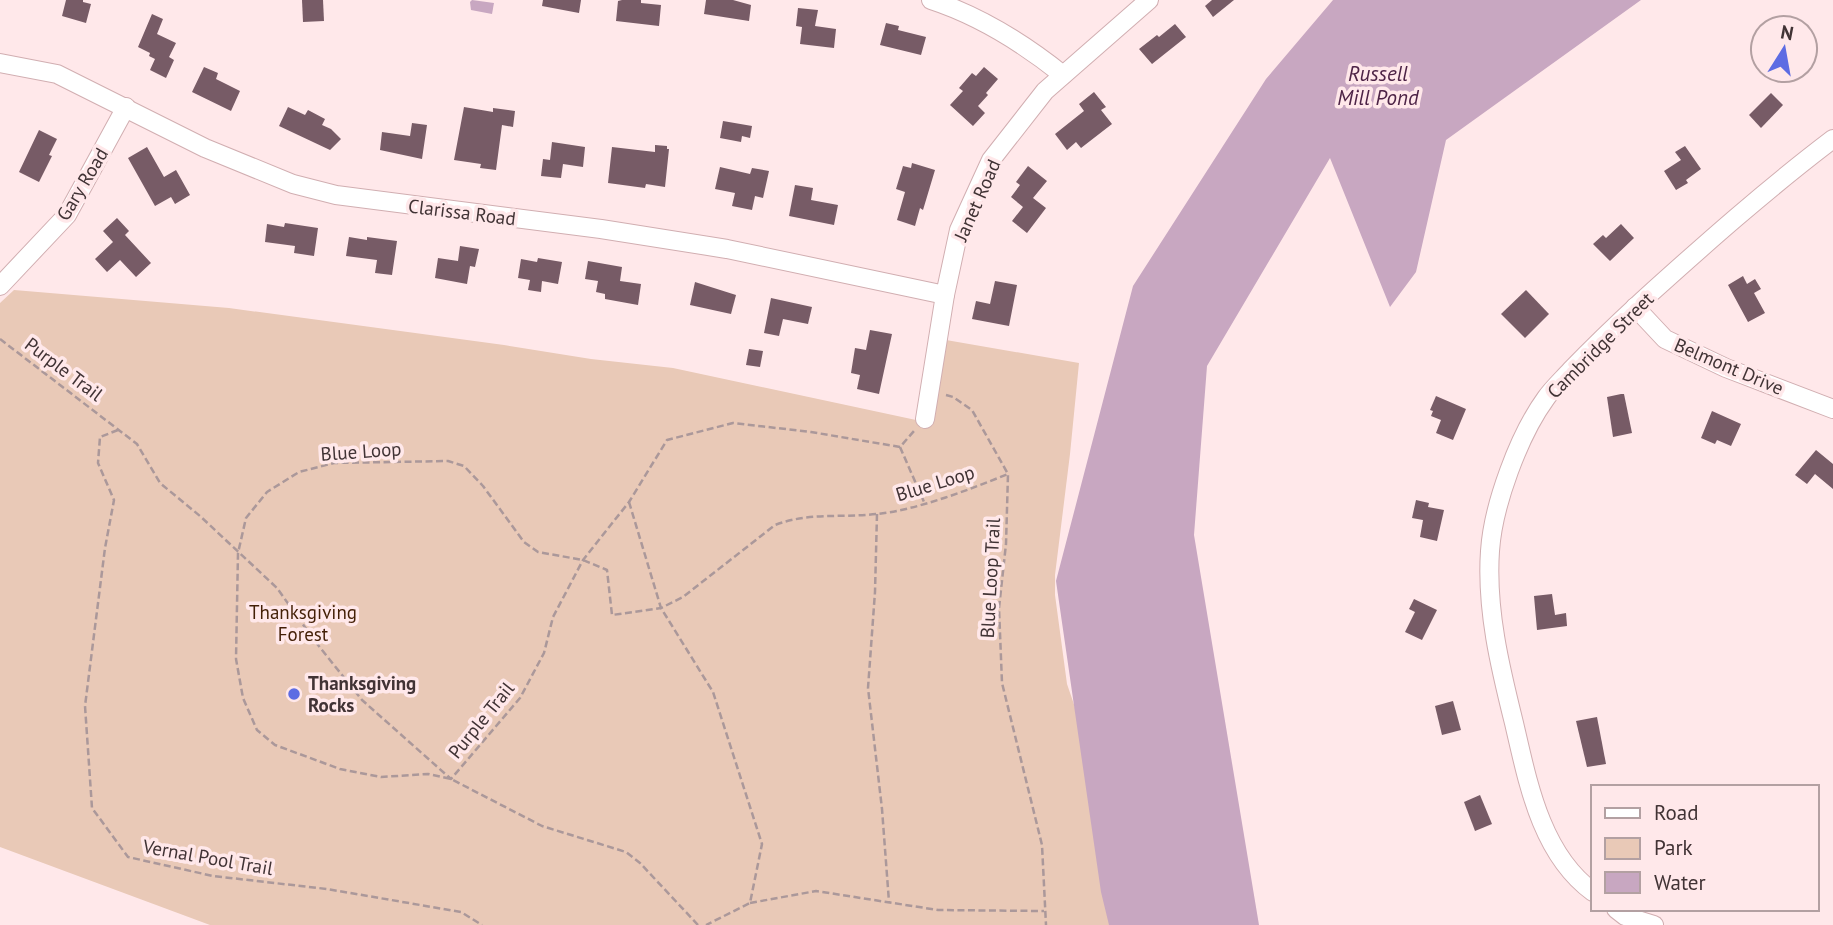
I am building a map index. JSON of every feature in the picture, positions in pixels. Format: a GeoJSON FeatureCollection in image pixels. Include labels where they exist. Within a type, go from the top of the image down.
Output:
{"type":"FeatureCollection","features":[{"type":"Feature","properties":{"kind":"street"},"geometry":{"type":"LineString","coordinates":[[931,0],[961,10],[1028,47],[1063,75]]}},
{"type":"Feature","properties":{"kind":"street","name":"Janet Road"},"geometry":{"type":"LineString","coordinates":[[925,419],[945,295],[959,230],[991,160],[1045,91],[1149,0]]}},
{"type":"Feature","properties":{"kind":"street","name":"Clarissa Road"},"geometry":{"type":"LineString","coordinates":[[0,63],[57,74],[205,148],[293,184],[336,195],[601,229],[702,245],[945,295]]}},
{"type":"Feature","properties":{"kind":"street","name":"Gary Road"},"geometry":{"type":"LineString","coordinates":[[0,286],[67,215],[126,107]]}},
{"type":"Feature","properties":{"kind":"street","name":"Cambridge Street"},"geometry":{"type":"LineString","coordinates":[[1591,891],[1579,882],[1549,839],[1527,779],[1504,685],[1489,604],[1490,549],[1499,501],[1519,448],[1546,398],[1635,307],[1769,188],[1833,139]]}},
{"type":"Feature","properties":{"kind":"street","name":"Belmont Drive"},"geometry":{"type":"LineString","coordinates":[[1635,307],[1665,339],[1726,368],[1833,409]]}},
{"type":"Feature","properties":{"kind":"street"},"geometry":{"type":"LineString","coordinates":[[1624,917],[1654,925]]}},
{"type":"Feature","properties":{"kind":"path","name":"Purple Trail"},"geometry":{"type":"LineString","coordinates":[[0,339],[136,444],[160,483],[200,516],[277,589],[362,699],[451,779],[520,698],[544,653],[553,617],[583,560],[629,502],[667,440],[733,423],[811,432],[900,447]]}},
{"type":"Feature","properties":{"kind":"path","name":"Blue Loop Trail"},"geometry":{"type":"LineString","coordinates":[[929,391],[953,397],[972,410],[1007,474],[1006,544],[999,608],[1002,683],[1042,845],[1046,925]]}},
{"type":"Feature","properties":{"kind":"path"},"geometry":{"type":"LineString","coordinates":[[924,502],[900,447],[925,419]]}},
{"type":"Feature","properties":{"kind":"path","name":"Vernal Pool Trail"},"geometry":{"type":"LineString","coordinates":[[119,429],[100,437],[98,463],[114,500],[105,548],[85,706],[92,808],[128,857],[213,876],[327,889],[461,912],[482,925]]}},
{"type":"Feature","properties":{"kind":"path","name":"Blue Loop"},"geometry":{"type":"LineString","coordinates":[[698,925],[640,863],[626,852],[542,826],[451,779],[428,774],[381,777],[340,769],[275,745],[257,730],[243,698],[236,659],[239,553],[246,518],[267,492],[299,472],[334,464],[448,461],[464,466],[483,486],[524,542],[538,552],[583,560],[607,570],[612,615],[661,608],[683,597],[775,524],[789,519],[821,514],[877,514],[973,488],[1007,474]]}},
{"type":"Feature","properties":{"kind":"path"},"geometry":{"type":"LineString","coordinates":[[629,502],[661,608],[713,692],[762,844],[750,903]]}},
{"type":"Feature","properties":{"kind":"path"},"geometry":{"type":"LineString","coordinates":[[877,514],[868,688],[882,809],[889,902]]}},
{"type":"Feature","properties":{"kind":"path"},"geometry":{"type":"LineString","coordinates":[[706,925],[750,903],[816,891],[939,910],[1044,911]]}},
{"type":"Feature","properties":{"kind":"green space","name":"Thanksgiving Forest"},"geometry":{"type":"Polygon","coordinates":[[[14,290],[229,308],[673,368],[930,423],[946,340],[1079,363],[1055,595],[1067,684],[1080,722],[1118,925],[210,925],[0,847],[0,303],[14,290]]]}},
{"type":"Feature","properties":{"kind":"water"},"geometry":{"type":"Polygon","coordinates":[[[472,0],[494,3],[492,14],[471,10],[472,0]]]}},
{"type":"Feature","properties":{"kind":"water","name":"Russell Mill Pond"},"geometry":{"type":"Polygon","coordinates":[[[1333,0],[1641,0],[1446,140],[1416,272],[1390,307],[1330,158],[1207,366],[1194,535],[1259,925],[1109,925],[1101,892],[1056,581],[1133,286],[1266,79],[1333,0]]]}},
{"type":"Feature","properties":{"kind":"building"},"geometry":{"type":"Polygon","coordinates":[[[66,0],[83,0],[91,4],[86,23],[62,16],[66,0]]]}},
{"type":"Feature","properties":{"kind":"building"},"geometry":{"type":"Polygon","coordinates":[[[302,0],[323,0],[324,21],[303,22],[302,0]]]}},
{"type":"Feature","properties":{"kind":"building"},"geometry":{"type":"Polygon","coordinates":[[[543,0],[581,0],[579,13],[542,6],[543,0]]]}},
{"type":"Feature","properties":{"kind":"building"},"geometry":{"type":"Polygon","coordinates":[[[641,0],[641,3],[661,5],[659,26],[616,21],[618,1],[641,0]]]}},
{"type":"Feature","properties":{"kind":"building"},"geometry":{"type":"Polygon","coordinates":[[[706,0],[733,0],[751,5],[749,21],[704,14],[706,0]]]}},
{"type":"Feature","properties":{"kind":"building"},"geometry":{"type":"Polygon","coordinates":[[[1212,0],[1234,0],[1213,17],[1205,6],[1212,0]]]}},
{"type":"Feature","properties":{"kind":"building"},"geometry":{"type":"Polygon","coordinates":[[[798,8],[818,10],[815,26],[836,29],[834,48],[800,44],[802,27],[796,26],[798,8]]]}},
{"type":"Feature","properties":{"kind":"building"},"geometry":{"type":"Polygon","coordinates":[[[152,14],[163,19],[157,34],[176,43],[169,57],[174,60],[166,78],[150,70],[155,59],[138,47],[152,14]]]}},
{"type":"Feature","properties":{"kind":"building"},"geometry":{"type":"Polygon","coordinates":[[[886,23],[899,26],[898,30],[926,37],[921,55],[880,45],[886,23]]]}},
{"type":"Feature","properties":{"kind":"building"},"geometry":{"type":"Polygon","coordinates":[[[1175,24],[1186,37],[1152,64],[1139,49],[1175,24]]]}},
{"type":"Feature","properties":{"kind":"building"},"geometry":{"type":"Polygon","coordinates":[[[204,67],[218,73],[216,79],[240,91],[231,111],[192,92],[204,67]]]}},
{"type":"Feature","properties":{"kind":"building"},"geometry":{"type":"Polygon","coordinates":[[[984,67],[998,79],[978,106],[985,113],[973,126],[950,105],[963,91],[959,88],[972,73],[976,76],[984,67]]]}},
{"type":"Feature","properties":{"kind":"building"},"geometry":{"type":"Polygon","coordinates":[[[1094,92],[1106,107],[1101,110],[1112,124],[1081,148],[1076,142],[1067,150],[1055,134],[1084,111],[1079,104],[1094,92]]]}},
{"type":"Feature","properties":{"kind":"building"},"geometry":{"type":"Polygon","coordinates":[[[1771,93],[1783,105],[1761,128],[1749,115],[1771,93]]]}},
{"type":"Feature","properties":{"kind":"building"},"geometry":{"type":"Polygon","coordinates":[[[288,107],[305,115],[308,110],[325,119],[322,125],[331,129],[341,139],[330,150],[279,126],[288,107]]]}},
{"type":"Feature","properties":{"kind":"building"},"geometry":{"type":"Polygon","coordinates":[[[464,107],[493,112],[493,108],[515,111],[513,127],[502,125],[496,170],[480,168],[481,164],[454,160],[464,107]]]}},
{"type":"Feature","properties":{"kind":"building"},"geometry":{"type":"Polygon","coordinates":[[[723,121],[752,126],[750,138],[742,136],[741,142],[720,138],[723,121]]]}},
{"type":"Feature","properties":{"kind":"building"},"geometry":{"type":"Polygon","coordinates":[[[412,123],[427,125],[422,159],[380,150],[382,132],[410,136],[412,123]]]}},
{"type":"Feature","properties":{"kind":"building"},"geometry":{"type":"Polygon","coordinates":[[[39,130],[57,139],[39,182],[19,172],[39,130]]]}},
{"type":"Feature","properties":{"kind":"building"},"geometry":{"type":"Polygon","coordinates":[[[552,142],[585,147],[583,167],[563,164],[561,178],[541,176],[543,159],[550,160],[552,142]]]}},
{"type":"Feature","properties":{"kind":"building"},"geometry":{"type":"Polygon","coordinates":[[[655,145],[667,146],[669,149],[665,187],[646,184],[645,188],[608,183],[612,147],[655,152],[655,145]]]}},
{"type":"Feature","properties":{"kind":"building"},"geometry":{"type":"Polygon","coordinates":[[[1685,146],[1701,169],[1686,180],[1688,183],[1676,190],[1664,171],[1681,160],[1675,152],[1685,146]]]}},
{"type":"Feature","properties":{"kind":"building"},"geometry":{"type":"Polygon","coordinates":[[[147,147],[164,177],[176,170],[190,195],[175,204],[171,197],[155,206],[128,158],[147,147]]]}},
{"type":"Feature","properties":{"kind":"building"},"geometry":{"type":"Polygon","coordinates":[[[912,163],[935,170],[923,210],[920,208],[915,226],[897,220],[905,192],[896,189],[903,166],[911,168],[912,163]]]}},
{"type":"Feature","properties":{"kind":"building"},"geometry":{"type":"Polygon","coordinates":[[[1028,166],[1047,181],[1033,198],[1046,208],[1027,233],[1012,221],[1023,207],[1011,197],[1020,185],[1016,182],[1028,166]]]}},
{"type":"Feature","properties":{"kind":"building"},"geometry":{"type":"Polygon","coordinates":[[[720,167],[750,174],[752,168],[769,171],[763,198],[755,196],[752,210],[732,206],[735,193],[715,189],[720,167]]]}},
{"type":"Feature","properties":{"kind":"building"},"geometry":{"type":"Polygon","coordinates":[[[795,185],[813,188],[811,200],[838,205],[834,225],[789,216],[795,185]]]}},
{"type":"Feature","properties":{"kind":"building"},"geometry":{"type":"Polygon","coordinates":[[[117,218],[129,231],[125,235],[151,263],[136,277],[120,260],[107,272],[95,259],[113,242],[103,231],[117,218]]]}},
{"type":"Feature","properties":{"kind":"building"},"geometry":{"type":"Polygon","coordinates":[[[285,223],[318,228],[314,256],[294,253],[295,246],[265,242],[267,224],[284,227],[285,223]]]}},
{"type":"Feature","properties":{"kind":"building"},"geometry":{"type":"Polygon","coordinates":[[[1621,224],[1634,238],[1610,261],[1593,244],[1603,235],[1606,238],[1621,224]]]}},
{"type":"Feature","properties":{"kind":"building"},"geometry":{"type":"Polygon","coordinates":[[[349,237],[397,241],[392,275],[375,273],[377,260],[346,256],[349,237]]]}},
{"type":"Feature","properties":{"kind":"building"},"geometry":{"type":"Polygon","coordinates":[[[460,246],[479,249],[475,267],[470,266],[467,284],[435,278],[438,258],[458,261],[460,246]]]}},
{"type":"Feature","properties":{"kind":"building"},"geometry":{"type":"Polygon","coordinates":[[[538,258],[562,262],[558,284],[542,281],[541,292],[528,290],[530,280],[518,278],[521,259],[537,262],[538,258]]]}},
{"type":"Feature","properties":{"kind":"building"},"geometry":{"type":"Polygon","coordinates":[[[588,261],[622,267],[620,281],[641,284],[638,305],[605,299],[605,294],[596,292],[598,281],[585,279],[588,261]]]}},
{"type":"Feature","properties":{"kind":"building"},"geometry":{"type":"Polygon","coordinates":[[[1743,276],[1747,284],[1755,279],[1761,289],[1754,293],[1765,313],[1748,322],[1728,285],[1743,276]]]}},
{"type":"Feature","properties":{"kind":"building"},"geometry":{"type":"Polygon","coordinates":[[[995,281],[1017,285],[1009,326],[972,319],[976,301],[990,304],[995,281]]]}},
{"type":"Feature","properties":{"kind":"building"},"geometry":{"type":"Polygon","coordinates":[[[695,282],[736,295],[731,314],[690,305],[695,282]]]}},
{"type":"Feature","properties":{"kind":"building"},"geometry":{"type":"Polygon","coordinates":[[[1526,290],[1549,314],[1525,338],[1501,314],[1526,290]]]}},
{"type":"Feature","properties":{"kind":"building"},"geometry":{"type":"Polygon","coordinates":[[[771,298],[812,307],[808,324],[783,319],[779,336],[764,333],[771,298]]]}},
{"type":"Feature","properties":{"kind":"building"},"geometry":{"type":"Polygon","coordinates":[[[870,330],[892,334],[879,394],[857,389],[860,375],[851,373],[855,348],[866,350],[870,330]]]}},
{"type":"Feature","properties":{"kind":"building"},"geometry":{"type":"Polygon","coordinates":[[[749,349],[763,351],[760,367],[746,365],[749,349]]]}},
{"type":"Feature","properties":{"kind":"building"},"geometry":{"type":"Polygon","coordinates":[[[1624,394],[1632,433],[1613,437],[1607,397],[1624,394]]]}},
{"type":"Feature","properties":{"kind":"building"},"geometry":{"type":"Polygon","coordinates":[[[1436,396],[1466,409],[1453,440],[1436,433],[1441,420],[1431,416],[1433,411],[1430,410],[1436,396]]]}},
{"type":"Feature","properties":{"kind":"building"},"geometry":{"type":"Polygon","coordinates":[[[1712,411],[1741,424],[1731,446],[1717,440],[1715,444],[1701,438],[1712,411]]]}},
{"type":"Feature","properties":{"kind":"building"},"geometry":{"type":"Polygon","coordinates":[[[1816,450],[1833,464],[1833,489],[1815,474],[1807,484],[1795,475],[1816,450]]]}},
{"type":"Feature","properties":{"kind":"building"},"geometry":{"type":"Polygon","coordinates":[[[1416,500],[1429,503],[1428,507],[1444,510],[1437,541],[1420,537],[1423,520],[1412,518],[1416,500]]]}},
{"type":"Feature","properties":{"kind":"building"},"geometry":{"type":"Polygon","coordinates":[[[1552,594],[1555,615],[1566,613],[1567,626],[1537,630],[1534,596],[1552,594]]]}},
{"type":"Feature","properties":{"kind":"building"},"geometry":{"type":"Polygon","coordinates":[[[1414,599],[1437,610],[1422,640],[1405,632],[1415,612],[1409,609],[1414,599]]]}},
{"type":"Feature","properties":{"kind":"building"},"geometry":{"type":"Polygon","coordinates":[[[1453,701],[1461,730],[1442,735],[1435,706],[1453,701]]]}},
{"type":"Feature","properties":{"kind":"building"},"geometry":{"type":"Polygon","coordinates":[[[1597,717],[1606,764],[1587,767],[1576,721],[1597,717]]]}},
{"type":"Feature","properties":{"kind":"building"},"geometry":{"type":"Polygon","coordinates":[[[1480,795],[1492,824],[1475,831],[1464,802],[1480,795]]]}},
{"type":"Feature","properties":{"kind":"place","name":"Thanksgiving Rocks"},"geometry":{"type":"Point","coordinates":[294,694]}}]}
